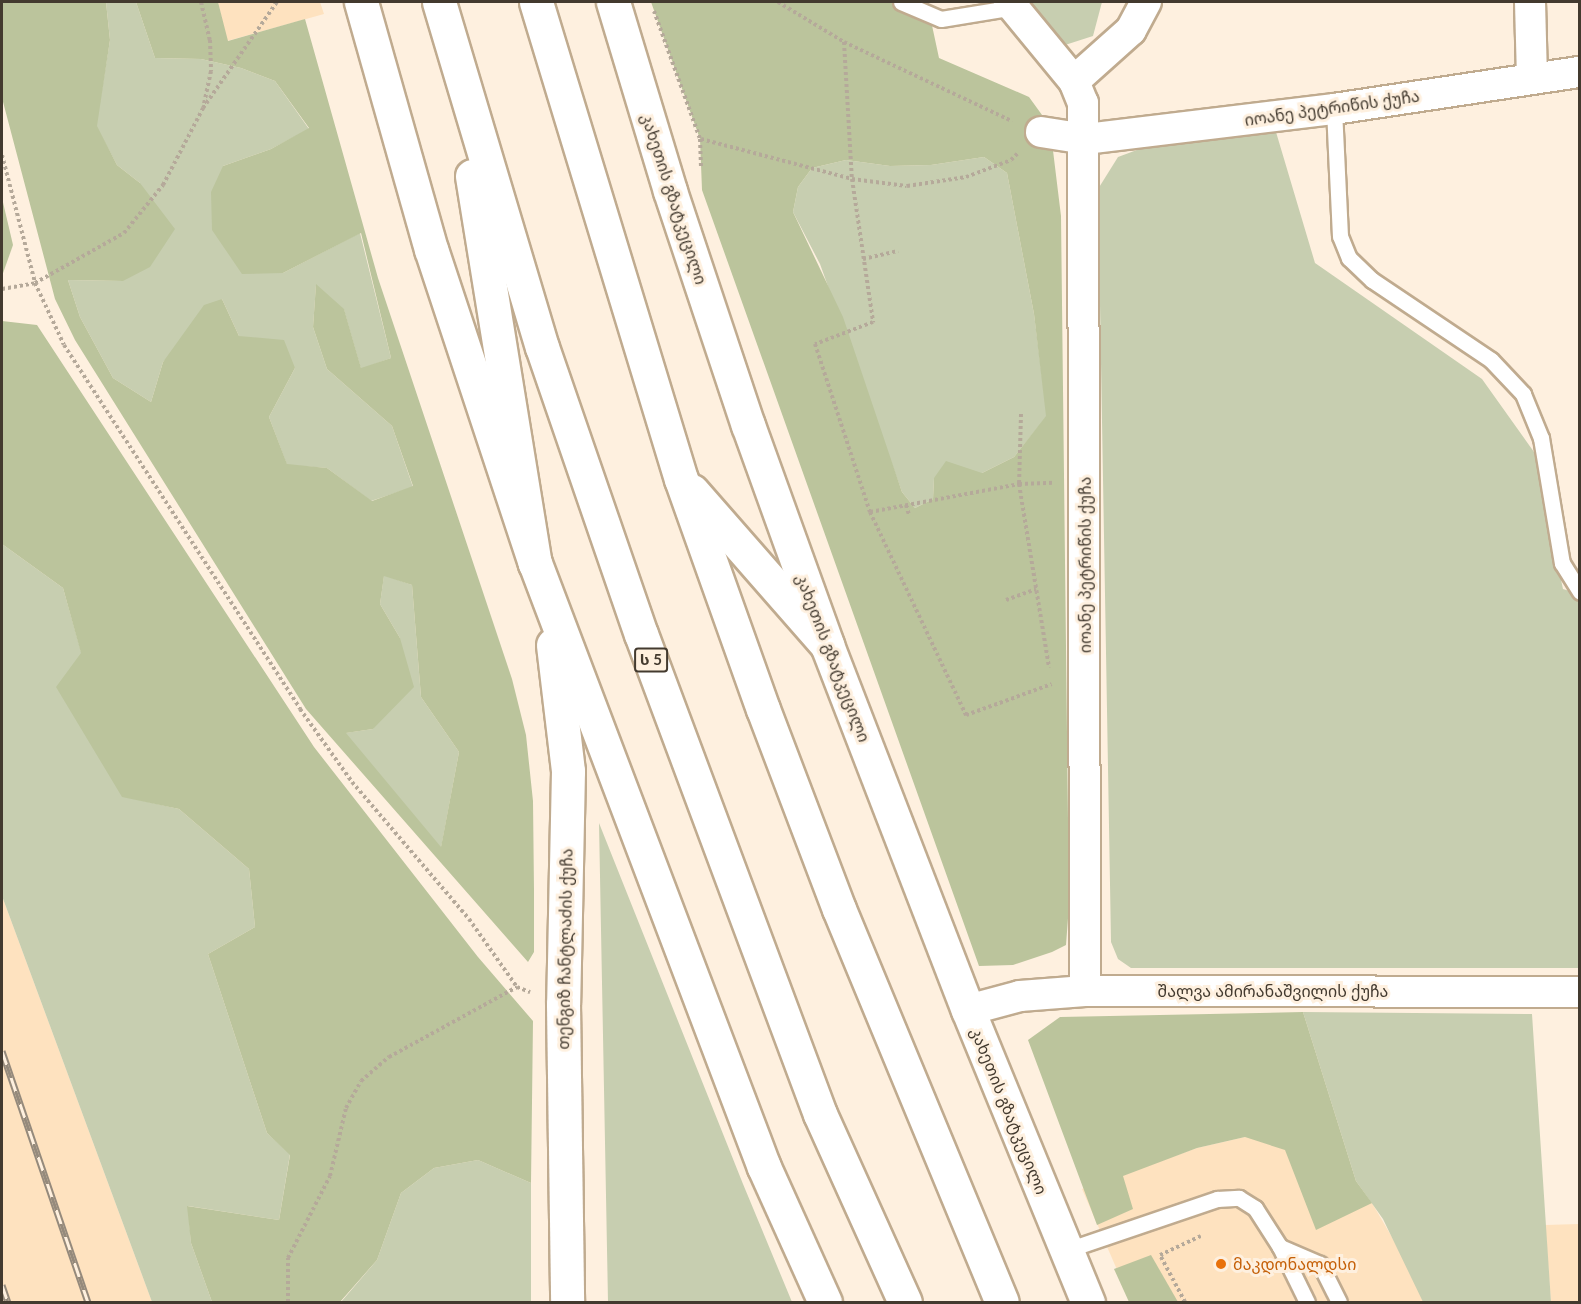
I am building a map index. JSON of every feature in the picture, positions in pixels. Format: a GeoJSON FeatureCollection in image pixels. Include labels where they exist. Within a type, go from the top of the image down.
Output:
{"type":"FeatureCollection","features":[{"type":"Feature","properties":{"kind":"main road"},"geometry":{"type":"LineString","coordinates":[[361,2],[431,249],[536,563],[764,1167],[825,1302]]}},
{"type":"Feature","properties":{"kind":"main road","name":"ს 5"},"geometry":{"type":"LineString","coordinates":[[439,2],[542,347],[641,634],[820,1114],[905,1302]]}},
{"type":"Feature","properties":{"kind":"main road"},"geometry":{"type":"LineString","coordinates":[[536,2],[681,479],[835,898],[1002,1302]]}},
{"type":"Feature","properties":{"kind":"main road","name":"კახეთის გზატკეცილი"},"geometry":{"type":"LineString","coordinates":[[613,2],[744,414],[827,645],[968,1010],[1065,1251],[1088,1302]]}},
{"type":"Feature","properties":{"kind":"main road"},"geometry":{"type":"LineString","coordinates":[[451,47],[536,563]]}},
{"type":"Feature","properties":{"kind":"main road"},"geometry":{"type":"LineString","coordinates":[[681,479],[827,645]]}},
{"type":"Feature","properties":{"kind":"main road","name":"თენგიზ ჩანტლაძის ქუჩა"},"geometry":{"type":"LineString","coordinates":[[548,596],[568,771],[563,1004],[567,1302]]}},
{"type":"Feature","properties":{"kind":"street"},"geometry":{"type":"LineString","coordinates":[[1074,81],[1131,30],[1146,2]]}},
{"type":"Feature","properties":{"kind":"street"},"geometry":{"type":"LineString","coordinates":[[1530,2],[1532,78]]}},
{"type":"Feature","properties":{"kind":"street"},"geometry":{"type":"LineString","coordinates":[[1011,4],[1074,81],[1083,103],[1085,139]]}},
{"type":"Feature","properties":{"kind":"street","name":"იოანე პეტრიწის ქუჩა"},"geometry":{"type":"LineString","coordinates":[[1041,132],[1085,139],[1334,109],[1580,72]]}},
{"type":"Feature","properties":{"kind":"street","name":"იოანე პეტრიწის ქუჩა"},"geometry":{"type":"LineString","coordinates":[[1085,139],[1085,991]]}},
{"type":"Feature","properties":{"kind":"street","name":"შალვა ამირანაშვილის ქუჩა"},"geometry":{"type":"LineString","coordinates":[[968,1010],[1020,996],[1085,991],[1580,992]]}},
{"type":"Feature","properties":{"kind":"lane"},"geometry":{"type":"LineString","coordinates":[[901,2],[941,19],[1011,4]]}},
{"type":"Feature","properties":{"kind":"lane"},"geometry":{"type":"LineString","coordinates":[[1334,109],[1340,236],[1349,258],[1372,280],[1491,360],[1523,394],[1541,438],[1562,563],[1580,592]]}},
{"type":"Feature","properties":{"kind":"lane"},"geometry":{"type":"LineString","coordinates":[[1065,1251],[1206,1203],[1239,1198],[1255,1208],[1280,1247],[1306,1302]]}},
{"type":"Feature","properties":{"kind":"lane"},"geometry":{"type":"LineString","coordinates":[[1280,1247],[1320,1264],[1339,1302]]}},
{"type":"Feature","properties":{"kind":"path"},"geometry":{"type":"LineString","coordinates":[[201,2],[210,40],[211,71],[203,108]]}},
{"type":"Feature","properties":{"kind":"path"},"geometry":{"type":"LineString","coordinates":[[2,289],[35,283],[124,233],[163,185],[203,108],[277,2]]}},
{"type":"Feature","properties":{"kind":"path"},"geometry":{"type":"LineString","coordinates":[[651,2],[700,139],[701,179]]}},
{"type":"Feature","properties":{"kind":"path"},"geometry":{"type":"LineString","coordinates":[[700,139],[852,179],[907,186],[966,177],[1011,160],[1041,132],[940,90],[844,42],[778,2]]}},
{"type":"Feature","properties":{"kind":"path"},"geometry":{"type":"LineString","coordinates":[[844,42],[852,179],[873,322],[815,344],[870,512],[966,715],[1052,684],[1019,483],[1021,414]]}},
{"type":"Feature","properties":{"kind":"path"},"geometry":{"type":"LineString","coordinates":[[2,155],[35,283],[64,345],[300,710],[352,782],[469,920],[517,987],[563,1004]]}},
{"type":"Feature","properties":{"kind":"path"},"geometry":{"type":"LineString","coordinates":[[863,260],[898,251]]}},
{"type":"Feature","properties":{"kind":"path"},"geometry":{"type":"LineString","coordinates":[[870,512],[1019,483],[1085,482]]}},
{"type":"Feature","properties":{"kind":"path"},"geometry":{"type":"LineString","coordinates":[[906,505],[909,515]]}},
{"type":"Feature","properties":{"kind":"path"},"geometry":{"type":"LineString","coordinates":[[1006,600],[1036,589]]}},
{"type":"Feature","properties":{"kind":"path"},"geometry":{"type":"LineString","coordinates":[[288,1302],[288,1258],[330,1176],[346,1108],[362,1081],[389,1057],[517,987]]}},
{"type":"Feature","properties":{"kind":"path"},"geometry":{"type":"LineString","coordinates":[[1185,1302],[1160,1255],[1200,1234],[1205,1241]]}},
{"type":"Feature","properties":{"kind":"shaded area"},"geometry":{"type":"Polygon","coordinates":[[[218,2],[320,2],[324,14],[227,41],[218,2]]]}},
{"type":"Feature","properties":{"kind":"shaded area"},"geometry":{"type":"Polygon","coordinates":[[[2,896],[152,1302],[2,1302],[2,896]]]}},
{"type":"Feature","properties":{"kind":"shaded area"},"geometry":{"type":"Polygon","coordinates":[[[1245,1137],[1296,1142],[1372,1203],[1430,1302],[1131,1302],[1082,1189],[1197,1148],[1245,1137]]]}},
{"type":"Feature","properties":{"kind":"shaded area"},"geometry":{"type":"Polygon","coordinates":[[[1579,1224],[1579,1302],[1551,1302],[1545,1225],[1579,1224]]]}},
{"type":"Feature","properties":{"kind":"green space"},"geometry":{"type":"Polygon","coordinates":[[[2,2],[106,2],[110,40],[97,126],[117,165],[140,183],[175,229],[150,267],[123,281],[68,280],[80,317],[113,378],[151,402],[163,362],[204,305],[222,299],[239,336],[284,340],[295,368],[269,417],[287,464],[327,468],[372,501],[413,486],[392,426],[327,369],[313,327],[316,284],[344,309],[361,368],[391,358],[361,233],[283,273],[242,274],[212,230],[211,192],[223,166],[271,149],[309,128],[275,81],[241,68],[201,59],[155,58],[136,2],[218,2],[228,41],[305,19],[378,278],[512,679],[526,735],[533,801],[534,890],[534,952],[528,962],[306,709],[75,340],[55,299],[2,98],[2,2]],[[384,576],[380,604],[400,638],[414,687],[373,729],[346,733],[441,847],[459,752],[421,697],[412,585],[384,576]]]}},
{"type":"Feature","properties":{"kind":"green space"},"geometry":{"type":"Polygon","coordinates":[[[106,2],[136,2],[155,58],[201,59],[241,68],[275,81],[309,129],[271,149],[223,166],[283,273],[360,233],[391,358],[361,369],[344,310],[316,285],[313,327],[327,369],[392,426],[413,487],[371,501],[327,468],[287,465],[269,417],[295,368],[239,336],[222,299],[163,362],[151,402],[113,378],[80,317],[68,280],[123,281],[140,183],[117,165],[96,126],[110,40],[106,2]]]}},
{"type":"Feature","properties":{"kind":"green space"},"geometry":{"type":"Polygon","coordinates":[[[651,2],[927,2],[939,58],[1029,97],[1050,126],[1061,216],[1069,905],[1066,945],[1052,952],[1013,965],[979,966],[702,190],[700,139],[651,2]],[[984,157],[931,165],[890,166],[846,160],[812,168],[798,187],[793,212],[843,317],[902,492],[915,508],[933,499],[934,478],[946,461],[982,473],[1014,457],[1046,416],[1034,314],[1007,173],[984,157]]]}},
{"type":"Feature","properties":{"kind":"green space"},"geometry":{"type":"Polygon","coordinates":[[[1024,2],[1102,2],[1093,36],[1065,45],[1049,36],[1024,2]]]}},
{"type":"Feature","properties":{"kind":"green space"},"geometry":{"type":"Polygon","coordinates":[[[1276,132],[1315,263],[1482,379],[1534,452],[1563,589],[1579,594],[1579,968],[1131,968],[1118,959],[1111,942],[1098,189],[1118,157],[1145,147],[1276,132]]]}},
{"type":"Feature","properties":{"kind":"green space"},"geometry":{"type":"Polygon","coordinates":[[[984,157],[1007,173],[1034,314],[1047,416],[1014,457],[982,473],[934,478],[933,499],[915,508],[902,492],[820,264],[793,212],[798,187],[812,168],[846,160],[890,166],[931,165],[984,157]]]}},
{"type":"Feature","properties":{"kind":"green space"},"geometry":{"type":"Polygon","coordinates":[[[2,198],[13,245],[2,276],[2,198]]]}},
{"type":"Feature","properties":{"kind":"green space"},"geometry":{"type":"Polygon","coordinates":[[[2,321],[37,325],[314,747],[478,957],[533,1021],[531,1183],[478,1160],[434,1168],[401,1193],[377,1260],[340,1302],[212,1302],[191,1243],[187,1206],[279,1220],[290,1155],[267,1133],[208,954],[255,927],[249,869],[179,809],[122,797],[56,687],[81,653],[63,588],[2,544],[2,321]]]}},
{"type":"Feature","properties":{"kind":"green space"},"geometry":{"type":"Polygon","coordinates":[[[2,544],[63,588],[122,796],[179,809],[249,869],[255,927],[208,954],[267,1133],[290,1154],[279,1220],[188,1206],[191,1243],[212,1302],[152,1302],[2,896],[2,544]]]}},
{"type":"Feature","properties":{"kind":"green space"},"geometry":{"type":"Polygon","coordinates":[[[384,575],[412,585],[421,697],[459,752],[441,848],[345,733],[373,729],[400,638],[380,604],[384,575]]]}},
{"type":"Feature","properties":{"kind":"green space"},"geometry":{"type":"Polygon","coordinates":[[[599,823],[743,1184],[792,1302],[608,1302],[599,823]]]}},
{"type":"Feature","properties":{"kind":"green space"},"geometry":{"type":"Polygon","coordinates":[[[1303,1012],[1532,1014],[1551,1302],[1423,1302],[1383,1219],[1356,1181],[1303,1012]]]}},
{"type":"Feature","properties":{"kind":"green space"},"geometry":{"type":"Polygon","coordinates":[[[1303,1012],[1356,1181],[1372,1203],[1316,1230],[1285,1150],[1245,1137],[1197,1148],[1123,1176],[1133,1209],[1097,1225],[1028,1040],[1060,1017],[1303,1012]]]}},
{"type":"Feature","properties":{"kind":"green space"},"geometry":{"type":"Polygon","coordinates":[[[478,1160],[531,1183],[531,1302],[341,1302],[377,1260],[401,1193],[434,1168],[478,1160]]]}},
{"type":"Feature","properties":{"kind":"green space"},"geometry":{"type":"Polygon","coordinates":[[[1151,1255],[1178,1302],[1129,1302],[1114,1269],[1151,1255]]]}},
{"type":"Feature","properties":{"kind":"railway"},"geometry":{"type":"LineString","coordinates":[[2,1051],[88,1302]]}},
{"type":"Feature","properties":{"kind":"railway"},"geometry":{"type":"LineString","coordinates":[[2,1285],[8,1302]]}},
{"type":"Feature","properties":{"kind":"place","name":"მაკდონალდსი"},"geometry":{"type":"Point","coordinates":[1221,1264]}}]}
